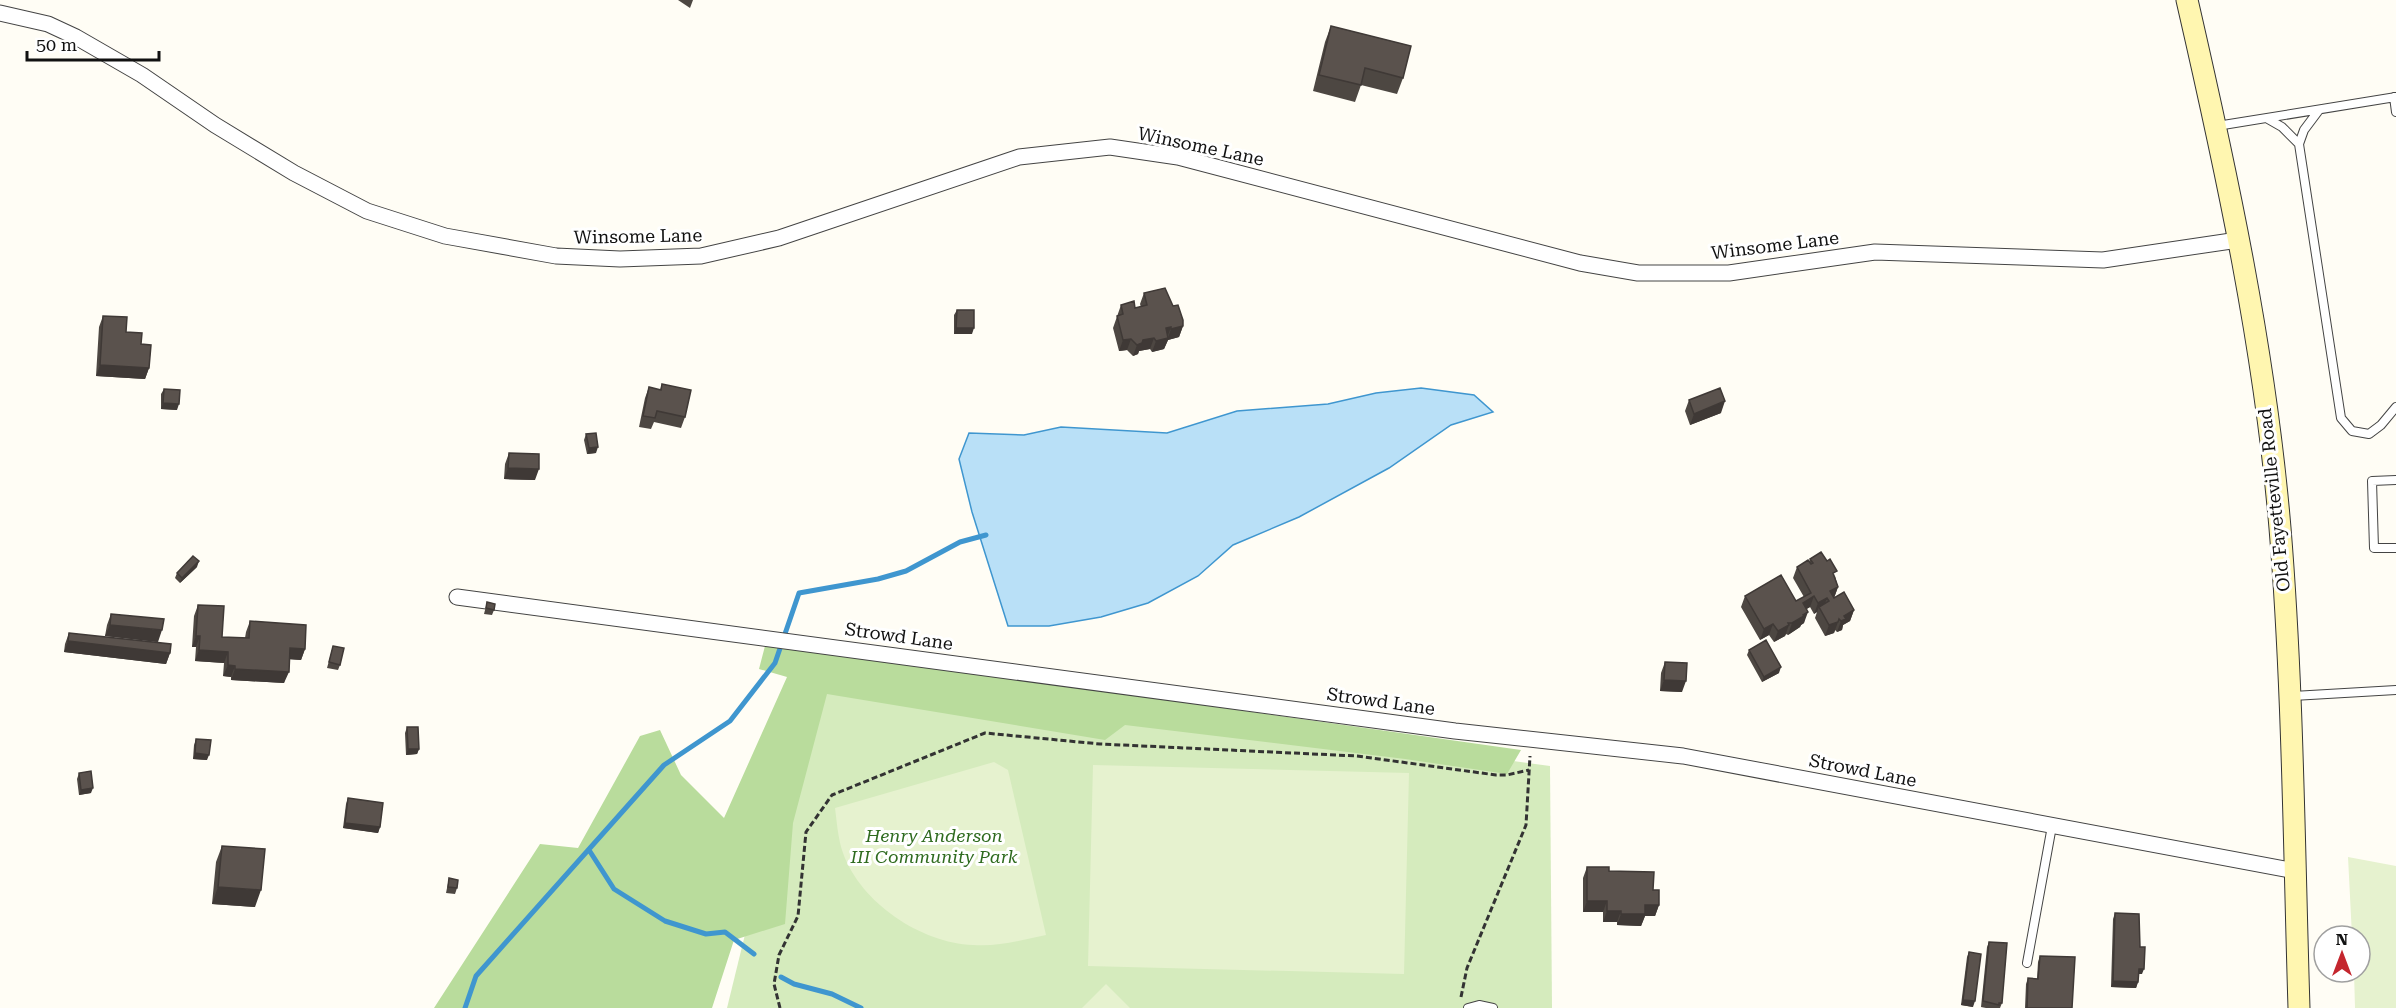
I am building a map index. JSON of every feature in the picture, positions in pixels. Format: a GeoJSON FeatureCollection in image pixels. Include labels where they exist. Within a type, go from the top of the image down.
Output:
{"type":"FeatureCollection","features":[{"type":"Feature","properties":{"kind":"street","name":"Old Fayetteville Road"},"geometry":{"type":"LineString","coordinates":[[2187,0],[2216,126],[2238,240],[2259,363],[2280,527],[2289,696],[2299,1008]]}},
{"type":"Feature","properties":{"kind":"street","name":"Winsome Lane"},"geometry":{"type":"LineString","coordinates":[[0,13],[48,24],[76,37],[142,75],[215,125],[294,173],[367,211],[445,236],[556,256],[620,259],[700,256],[779,238],[1019,157],[1110,147],[1178,157],[1580,263],[1638,273],[1729,273],[1875,252],[2103,260],[2238,240]]}},
{"type":"Feature","properties":{"kind":"street","name":"Strowd Lane"},"geometry":{"type":"LineString","coordinates":[[457,597],[1455,731],[1683,756],[2295,871]]}},
{"type":"Feature","properties":{"kind":"lane"},"geometry":{"type":"LineString","coordinates":[[2216,126],[2395,97],[2396,112]]}},
{"type":"Feature","properties":{"kind":"lane"},"geometry":{"type":"LineString","coordinates":[[2319,110],[2304,130],[2299,144],[2341,418],[2352,431],[2369,434],[2381,425],[2396,407]]}},
{"type":"Feature","properties":{"kind":"lane"},"geometry":{"type":"LineString","coordinates":[[2268,119],[2282,127],[2299,144]]}},
{"type":"Feature","properties":{"kind":"lane"},"geometry":{"type":"LineString","coordinates":[[2396,480],[2372,481],[2373,548],[2396,548]]}},
{"type":"Feature","properties":{"kind":"lane"},"geometry":{"type":"LineString","coordinates":[[2289,696],[2396,690]]}},
{"type":"Feature","properties":{"kind":"lane"},"geometry":{"type":"LineString","coordinates":[[2027,963],[2052,826]]}},
{"type":"Feature","properties":{"kind":"lane"},"geometry":{"type":"LineString","coordinates":[[1468,1008],[1479,1005],[1493,1008]]}},
{"type":"Feature","properties":{"kind":"path"},"geometry":{"type":"LineString","coordinates":[[780,1008],[774,984],[778,955],[798,916],[806,832],[832,795],[985,733],[1100,744],[1357,756],[1496,776],[1508,776],[1528,770]]}},
{"type":"Feature","properties":{"kind":"path"},"geometry":{"type":"LineString","coordinates":[[1459,1003],[1467,968],[1526,825],[1528,770],[1533,739]]}},
{"type":"Feature","properties":{"kind":"green space"},"geometry":{"type":"Polygon","coordinates":[[[765,646],[799,648],[1521,750],[1507,774],[1405,759],[1125,725],[1105,740],[827,694],[793,823],[785,924],[734,940],[712,1008],[434,1008],[540,844],[578,848],[640,736],[660,730],[681,775],[724,818],[787,677],[759,669],[765,646]]]}},
{"type":"Feature","properties":{"kind":"green space","name":"Henry Anderson III Community Park"},"geometry":{"type":"Polygon","coordinates":[[[811,665],[1550,766],[1552,1008],[727,1008],[811,665]]]}},
{"type":"Feature","properties":{"kind":"green space"},"geometry":{"type":"Polygon","coordinates":[[[994,762],[1008,770],[1046,935],[991,945],[953,943],[933,937],[895,917],[878,904],[864,888],[843,853],[835,808],[994,762]]]}},
{"type":"Feature","properties":{"kind":"green space"},"geometry":{"type":"Polygon","coordinates":[[[1093,765],[1409,773],[1404,974],[1088,966],[1093,765]]]}},
{"type":"Feature","properties":{"kind":"green space"},"geometry":{"type":"Polygon","coordinates":[[[2348,857],[2396,866],[2396,1008],[2355,1008],[2354,984],[2372,984],[2372,924],[2351,924],[2348,857]]]}},
{"type":"Feature","properties":{"kind":"green space"},"geometry":{"type":"Polygon","coordinates":[[[1106,984],[1130,1008],[1082,1008],[1106,984]]]}},
{"type":"Feature","properties":{"kind":"water"},"geometry":{"type":"Polygon","coordinates":[[[1421,388],[1474,395],[1493,412],[1451,425],[1389,468],[1299,517],[1233,545],[1198,576],[1148,603],[1101,617],[1049,626],[1008,626],[972,512],[959,459],[969,433],[1024,435],[1061,427],[1167,433],[1237,411],[1328,404],[1376,393],[1421,388]]]}},
{"type":"Feature","properties":{"kind":"building"},"geometry":{"type":"Polygon","coordinates":[[[1331,26],[1411,46],[1403,78],[1365,68],[1361,85],[1319,75],[1331,26]]]}},
{"type":"Feature","properties":{"kind":"building"},"geometry":{"type":"Polygon","coordinates":[[[1165,288],[1173,306],[1178,305],[1183,326],[1166,328],[1168,338],[1156,341],[1154,338],[1143,340],[1137,345],[1131,339],[1123,340],[1117,316],[1123,314],[1121,305],[1134,301],[1135,308],[1147,305],[1144,293],[1165,288]]]}},
{"type":"Feature","properties":{"kind":"building"},"geometry":{"type":"Polygon","coordinates":[[[957,310],[974,310],[974,328],[956,328],[957,310]]]}},
{"type":"Feature","properties":{"kind":"building"},"geometry":{"type":"Polygon","coordinates":[[[103,316],[127,317],[126,332],[142,333],[141,344],[151,345],[149,368],[100,365],[103,316]]]}},
{"type":"Feature","properties":{"kind":"building"},"geometry":{"type":"Polygon","coordinates":[[[662,384],[691,390],[685,417],[657,411],[655,418],[643,416],[649,387],[661,390],[662,384]]]}},
{"type":"Feature","properties":{"kind":"building"},"geometry":{"type":"Polygon","coordinates":[[[1720,388],[1725,401],[1694,414],[1689,400],[1720,388]]]}},
{"type":"Feature","properties":{"kind":"building"},"geometry":{"type":"Polygon","coordinates":[[[164,389],[180,390],[179,404],[163,403],[164,389]]]}},
{"type":"Feature","properties":{"kind":"building"},"geometry":{"type":"Polygon","coordinates":[[[596,433],[598,447],[589,448],[586,434],[596,433]]]}},
{"type":"Feature","properties":{"kind":"building"},"geometry":{"type":"Polygon","coordinates":[[[509,453],[539,454],[539,469],[508,468],[509,453]]]}},
{"type":"Feature","properties":{"kind":"building"},"geometry":{"type":"Polygon","coordinates":[[[1821,552],[1827,561],[1830,559],[1837,571],[1833,573],[1838,587],[1830,591],[1834,598],[1844,592],[1854,610],[1844,616],[1846,619],[1841,621],[1839,619],[1838,622],[1829,625],[1819,607],[1829,601],[1827,598],[1818,603],[1814,596],[1803,603],[1808,612],[1804,616],[1788,623],[1789,625],[1778,631],[1773,624],[1764,629],[1745,596],[1781,575],[1796,601],[1811,593],[1797,567],[1808,560],[1811,564],[1813,563],[1810,559],[1821,552]]]}},
{"type":"Feature","properties":{"kind":"building"},"geometry":{"type":"Polygon","coordinates":[[[193,556],[199,561],[182,578],[177,573],[193,556]]]}},
{"type":"Feature","properties":{"kind":"building"},"geometry":{"type":"Polygon","coordinates":[[[487,602],[495,604],[494,610],[486,608],[487,602]]]}},
{"type":"Feature","properties":{"kind":"building"},"geometry":{"type":"Polygon","coordinates":[[[198,605],[224,606],[222,637],[249,638],[250,621],[306,625],[305,649],[290,648],[289,672],[235,669],[235,666],[228,665],[228,652],[199,650],[200,636],[196,636],[198,605]]]}},
{"type":"Feature","properties":{"kind":"building"},"geometry":{"type":"Polygon","coordinates":[[[111,614],[164,619],[162,630],[110,625],[111,614]]]}},
{"type":"Feature","properties":{"kind":"building"},"geometry":{"type":"Polygon","coordinates":[[[69,633],[171,644],[170,653],[68,641],[69,633]]]}},
{"type":"Feature","properties":{"kind":"building"},"geometry":{"type":"Polygon","coordinates":[[[1766,640],[1781,667],[1764,677],[1749,650],[1766,640]]]}},
{"type":"Feature","properties":{"kind":"building"},"geometry":{"type":"Polygon","coordinates":[[[333,646],[344,648],[340,665],[329,662],[333,646]]]}},
{"type":"Feature","properties":{"kind":"building"},"geometry":{"type":"Polygon","coordinates":[[[1665,662],[1687,663],[1686,681],[1664,680],[1665,662]]]}},
{"type":"Feature","properties":{"kind":"building"},"geometry":{"type":"Polygon","coordinates":[[[407,727],[418,727],[419,749],[408,749],[407,727]]]}},
{"type":"Feature","properties":{"kind":"building"},"geometry":{"type":"Polygon","coordinates":[[[196,739],[211,740],[209,755],[195,753],[196,739]]]}},
{"type":"Feature","properties":{"kind":"building"},"geometry":{"type":"Polygon","coordinates":[[[91,771],[93,788],[81,790],[79,773],[91,771]]]}},
{"type":"Feature","properties":{"kind":"building"},"geometry":{"type":"Polygon","coordinates":[[[348,798],[383,803],[380,827],[345,823],[348,798]]]}},
{"type":"Feature","properties":{"kind":"building"},"geometry":{"type":"Polygon","coordinates":[[[222,846],[265,849],[261,890],[218,887],[222,846]]]}},
{"type":"Feature","properties":{"kind":"building"},"geometry":{"type":"Polygon","coordinates":[[[1587,867],[1609,867],[1609,871],[1654,872],[1653,890],[1659,890],[1659,905],[1645,905],[1645,914],[1621,914],[1621,911],[1607,911],[1607,901],[1587,901],[1587,867]]]}},
{"type":"Feature","properties":{"kind":"building"},"geometry":{"type":"Polygon","coordinates":[[[449,878],[458,880],[457,888],[448,887],[449,878]]]}},
{"type":"Feature","properties":{"kind":"building"},"geometry":{"type":"Polygon","coordinates":[[[2115,913],[2139,914],[2140,947],[2145,947],[2144,969],[2139,969],[2138,982],[2113,981],[2115,913]]]}},
{"type":"Feature","properties":{"kind":"building"},"geometry":{"type":"Polygon","coordinates":[[[1989,942],[2007,943],[2002,1003],[1999,1005],[1983,1001],[1989,942]]]}},
{"type":"Feature","properties":{"kind":"building"},"geometry":{"type":"Polygon","coordinates":[[[1969,952],[1981,954],[1975,1001],[1963,1000],[1969,952]]]}},
{"type":"Feature","properties":{"kind":"building"},"geometry":{"type":"Polygon","coordinates":[[[2040,956],[2075,957],[2072,1008],[2027,1008],[2028,978],[2038,979],[2040,956]]]}},
{"type":"Feature","properties":{"kind":"waterway"},"geometry":{"type":"LineString","coordinates":[[465,1008],[476,976],[664,765],[730,721],[775,663],[799,593],[878,579],[906,571],[960,542],[986,535]]}},
{"type":"Feature","properties":{"kind":"waterway"},"geometry":{"type":"LineString","coordinates":[[589,850],[614,889],[665,921],[706,934],[725,932],[754,954]]}},
{"type":"Feature","properties":{"kind":"waterway"},"geometry":{"type":"LineString","coordinates":[[781,977],[794,984],[832,994],[861,1008]]}}]}
